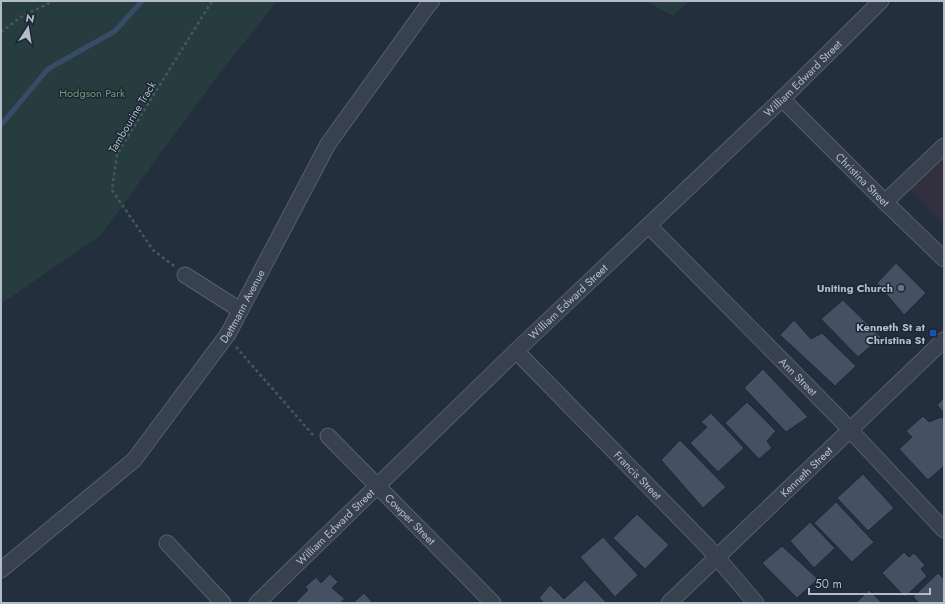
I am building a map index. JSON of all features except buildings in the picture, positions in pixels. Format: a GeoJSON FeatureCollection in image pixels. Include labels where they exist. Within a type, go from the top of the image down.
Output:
{"type":"FeatureCollection","features":[{"type":"Feature","properties":{"kind":"street","name":"Dettmann Avenue"},"geometry":{"type":"LineString","coordinates":[[1,570],[134,460],[226,336],[328,144],[432,1]]}},
{"type":"Feature","properties":{"kind":"street","name":"William Edward Street"},"geometry":{"type":"LineString","coordinates":[[257,603],[516,351],[649,226],[881,1]]}},
{"type":"Feature","properties":{"kind":"street","name":"Christina Street"},"geometry":{"type":"LineString","coordinates":[[782,98],[884,202],[944,259]]}},
{"type":"Feature","properties":{"kind":"street"},"geometry":{"type":"LineString","coordinates":[[884,202],[944,146]]}},
{"type":"Feature","properties":{"kind":"street","name":"Ann Street"},"geometry":{"type":"LineString","coordinates":[[649,226],[851,431],[944,530]]}},
{"type":"Feature","properties":{"kind":"street"},"geometry":{"type":"LineString","coordinates":[[185,275],[240,310]]}},
{"type":"Feature","properties":{"kind":"street","name":"Kenneth Street"},"geometry":{"type":"LineString","coordinates":[[669,603],[851,431],[944,340]]}},
{"type":"Feature","properties":{"kind":"street","name":"Francis Street"},"geometry":{"type":"LineString","coordinates":[[516,351],[717,558],[756,603]]}},
{"type":"Feature","properties":{"kind":"street","name":"Cowper Street"},"geometry":{"type":"LineString","coordinates":[[323,439],[377,486],[493,603]]}},
{"type":"Feature","properties":{"kind":"street"},"geometry":{"type":"LineString","coordinates":[[167,543],[224,603]]}},
{"type":"Feature","properties":{"kind":"path"},"geometry":{"type":"LineString","coordinates":[[1,32],[24,15],[54,1]]}},
{"type":"Feature","properties":{"kind":"path","name":"Tambourine Track"},"geometry":{"type":"LineString","coordinates":[[185,275],[153,250],[112,190],[117,154],[212,1]]}},
{"type":"Feature","properties":{"kind":"path"},"geometry":{"type":"LineString","coordinates":[[226,336],[323,439]]}},
{"type":"Feature","properties":{"kind":"shaded area"},"geometry":{"type":"Polygon","coordinates":[[[944,154],[944,225],[909,188],[944,154]]]}},
{"type":"Feature","properties":{"kind":"green space","name":"Hodgson Park"},"geometry":{"type":"Polygon","coordinates":[[[1,1],[277,1],[215,79],[101,235],[1,304],[1,1]]]}},
{"type":"Feature","properties":{"kind":"green space"},"geometry":{"type":"Polygon","coordinates":[[[646,1],[689,1],[673,16],[646,1]]]}},
{"type":"Feature","properties":{"kind":"waterway"},"geometry":{"type":"LineString","coordinates":[[1,125],[48,69],[115,31],[142,1]]}},
{"type":"Feature","properties":{"kind":"place","name":"Uniting Church"},"geometry":{"type":"Point","coordinates":[901,288]}},
{"type":"Feature","properties":{"kind":"place","name":"Kenneth St at Christina St"},"geometry":{"type":"Point","coordinates":[933,333]}}]}
